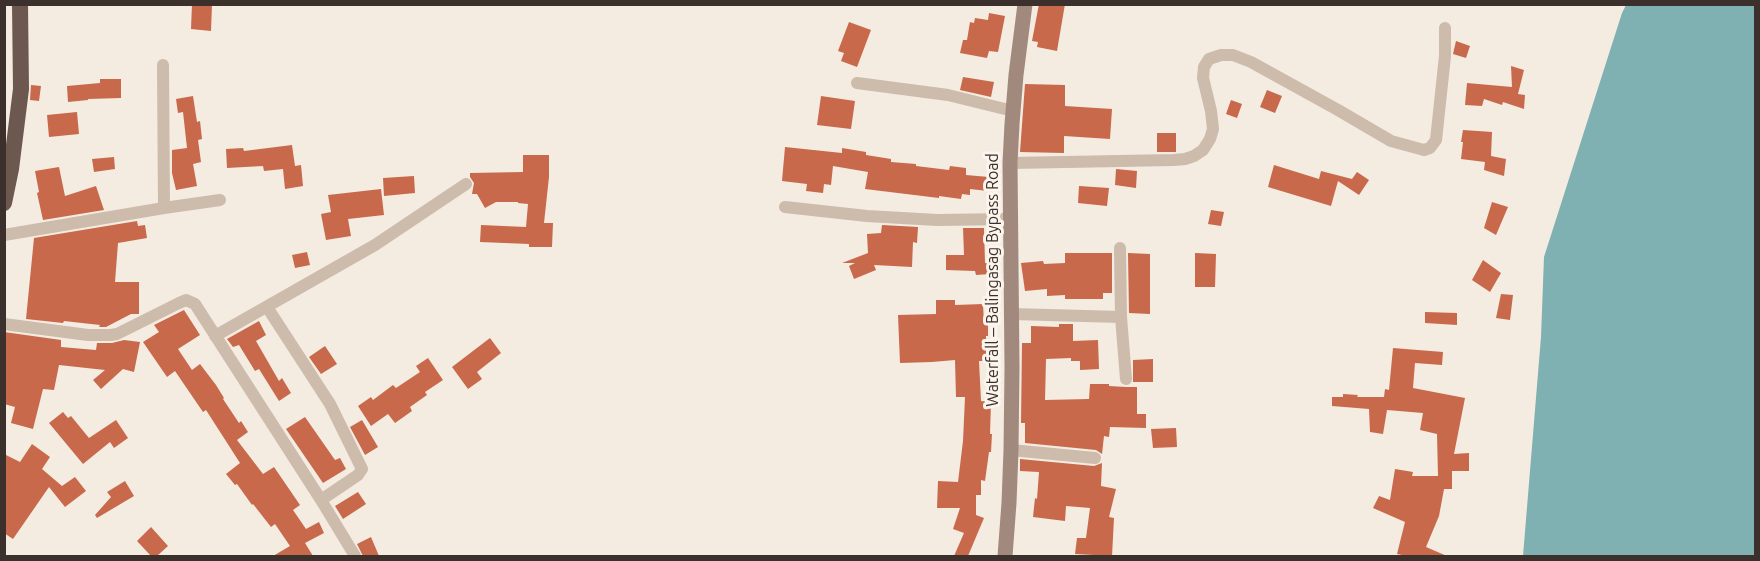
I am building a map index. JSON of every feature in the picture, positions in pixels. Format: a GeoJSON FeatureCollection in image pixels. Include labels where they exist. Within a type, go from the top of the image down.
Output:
{"type":"FeatureCollection","features":[{"type":"Feature","properties":{"kind":"highway"},"geometry":{"type":"LineString","coordinates":[[4,203],[11,169],[21,89],[20,4]]}},
{"type":"Feature","properties":{"kind":"main road","name":"Waterfall ‒ Balingasag Bypass Road"},"geometry":{"type":"LineString","coordinates":[[1005,556],[1011,450],[1010,163],[1013,111],[1025,4]]}},
{"type":"Feature","properties":{"kind":"street"},"geometry":{"type":"LineString","coordinates":[[1010,163],[1174,160],[1194,156],[1203,150],[1213,129],[1203,78],[1204,68],[1209,60],[1221,55],[1233,55],[1251,62],[1391,141],[1424,150],[1430,148],[1436,140],[1445,56],[1445,28]]}},
{"type":"Feature","properties":{"kind":"street"},"geometry":{"type":"LineString","coordinates":[[162,65],[164,208]]}},
{"type":"Feature","properties":{"kind":"street"},"geometry":{"type":"LineString","coordinates":[[857,83],[948,95],[1013,111]]}},
{"type":"Feature","properties":{"kind":"street"},"geometry":{"type":"LineString","coordinates":[[216,336],[375,245],[466,184]]}},
{"type":"Feature","properties":{"kind":"street"},"geometry":{"type":"LineString","coordinates":[[4,234],[220,200]]}},
{"type":"Feature","properties":{"kind":"street"},"geometry":{"type":"LineString","coordinates":[[785,207],[867,216],[937,220],[1010,219]]}},
{"type":"Feature","properties":{"kind":"street"},"geometry":{"type":"LineString","coordinates":[[1120,248],[1126,378]]}},
{"type":"Feature","properties":{"kind":"street"},"geometry":{"type":"LineString","coordinates":[[4,324],[111,335],[186,300],[195,304],[355,556]]}},
{"type":"Feature","properties":{"kind":"street"},"geometry":{"type":"LineString","coordinates":[[267,307],[330,404],[362,469],[358,476],[321,500]]}},
{"type":"Feature","properties":{"kind":"street"},"geometry":{"type":"LineString","coordinates":[[1012,315],[1122,317]]}},
{"type":"Feature","properties":{"kind":"street"},"geometry":{"type":"LineString","coordinates":[[1011,450],[1095,458]]}},
{"type":"Feature","properties":{"kind":"water"},"geometry":{"type":"Polygon","coordinates":[[[1626,5],[1755,5],[1755,556],[1523,556],[1541,337],[1544,257],[1626,5]]]}},
{"type":"Feature","properties":{"kind":"building"},"geometry":{"type":"Polygon","coordinates":[[[192,4],[212,4],[211,31],[191,29],[192,4]]]}},
{"type":"Feature","properties":{"kind":"building"},"geometry":{"type":"Polygon","coordinates":[[[1039,4],[1065,4],[1057,51],[1037,47],[1038,42],[1032,41],[1039,4]]]}},
{"type":"Feature","properties":{"kind":"building"},"geometry":{"type":"Polygon","coordinates":[[[989,13],[1005,16],[998,52],[989,51],[987,58],[960,53],[963,40],[967,40],[970,22],[974,23],[975,18],[988,20],[989,13]]]}},
{"type":"Feature","properties":{"kind":"building"},"geometry":{"type":"Polygon","coordinates":[[[849,22],[871,30],[857,67],[841,61],[844,53],[838,51],[849,22]]]}},
{"type":"Feature","properties":{"kind":"building"},"geometry":{"type":"Polygon","coordinates":[[[1456,41],[1470,46],[1466,58],[1453,54],[1456,41]]]}},
{"type":"Feature","properties":{"kind":"building"},"geometry":{"type":"Polygon","coordinates":[[[1511,66],[1524,70],[1518,94],[1525,95],[1524,109],[1484,99],[1482,106],[1465,105],[1467,83],[1512,87],[1511,66]]]}},
{"type":"Feature","properties":{"kind":"building"},"geometry":{"type":"Polygon","coordinates":[[[963,77],[994,82],[991,97],[960,90],[963,77]]]}},
{"type":"Feature","properties":{"kind":"building"},"geometry":{"type":"Polygon","coordinates":[[[100,79],[121,79],[121,98],[68,102],[67,86],[100,83],[100,79]]]}},
{"type":"Feature","properties":{"kind":"building"},"geometry":{"type":"Polygon","coordinates":[[[1025,84],[1065,85],[1065,106],[1112,109],[1110,139],[1064,136],[1064,153],[1020,152],[1025,84]]]}},
{"type":"Feature","properties":{"kind":"building"},"geometry":{"type":"Polygon","coordinates":[[[31,85],[41,86],[39,101],[30,100],[31,85]]]}},
{"type":"Feature","properties":{"kind":"building"},"geometry":{"type":"Polygon","coordinates":[[[1267,90],[1282,96],[1275,113],[1260,107],[1267,90]]]}},
{"type":"Feature","properties":{"kind":"building"},"geometry":{"type":"Polygon","coordinates":[[[193,96],[202,139],[198,140],[201,162],[193,164],[197,186],[176,190],[172,173],[172,150],[187,148],[183,112],[178,113],[176,99],[193,96]]]}},
{"type":"Feature","properties":{"kind":"building"},"geometry":{"type":"Polygon","coordinates":[[[821,96],[855,101],[851,129],[817,125],[821,96]]]}},
{"type":"Feature","properties":{"kind":"building"},"geometry":{"type":"Polygon","coordinates":[[[1231,100],[1242,104],[1237,118],[1226,114],[1231,100]]]}},
{"type":"Feature","properties":{"kind":"building"},"geometry":{"type":"Polygon","coordinates":[[[77,112],[79,134],[49,137],[47,115],[77,112]]]}},
{"type":"Feature","properties":{"kind":"building"},"geometry":{"type":"Polygon","coordinates":[[[1463,130],[1492,132],[1491,156],[1506,159],[1504,176],[1484,170],[1485,162],[1461,159],[1463,130]]]}},
{"type":"Feature","properties":{"kind":"building"},"geometry":{"type":"Polygon","coordinates":[[[1157,133],[1176,133],[1176,152],[1157,152],[1157,133]]]}},
{"type":"Feature","properties":{"kind":"building"},"geometry":{"type":"Polygon","coordinates":[[[292,145],[295,166],[301,165],[303,186],[285,189],[283,169],[264,171],[263,166],[227,168],[226,149],[243,148],[244,151],[292,145]]]}},
{"type":"Feature","properties":{"kind":"building"},"geometry":{"type":"Polygon","coordinates":[[[785,147],[842,153],[842,148],[891,159],[891,162],[949,170],[950,166],[966,168],[966,175],[989,177],[988,191],[970,189],[970,195],[962,194],[961,199],[865,189],[868,172],[833,166],[831,185],[824,184],[823,193],[806,191],[807,184],[782,181],[785,147]]]}},
{"type":"Feature","properties":{"kind":"building"},"geometry":{"type":"Polygon","coordinates":[[[523,155],[549,155],[544,223],[553,223],[552,247],[480,242],[481,225],[526,227],[528,204],[496,202],[485,208],[477,194],[472,194],[474,183],[470,173],[523,172],[523,155]]]}},
{"type":"Feature","properties":{"kind":"building"},"geometry":{"type":"Polygon","coordinates":[[[114,157],[115,169],[94,172],[92,159],[114,157]]]}},
{"type":"Feature","properties":{"kind":"building"},"geometry":{"type":"Polygon","coordinates":[[[1274,165],[1319,179],[1321,171],[1352,179],[1357,172],[1369,180],[1359,195],[1338,181],[1331,206],[1268,187],[1274,165]]]}},
{"type":"Feature","properties":{"kind":"building"},"geometry":{"type":"Polygon","coordinates":[[[59,167],[65,196],[96,186],[104,210],[43,220],[35,171],[59,167]]]}},
{"type":"Feature","properties":{"kind":"building"},"geometry":{"type":"Polygon","coordinates":[[[1116,169],[1137,171],[1136,188],[1115,185],[1116,169]]]}},
{"type":"Feature","properties":{"kind":"building"},"geometry":{"type":"Polygon","coordinates":[[[414,176],[415,193],[384,196],[383,178],[414,176]]]}},
{"type":"Feature","properties":{"kind":"building"},"geometry":{"type":"Polygon","coordinates":[[[1079,186],[1109,188],[1107,206],[1078,203],[1079,186]]]}},
{"type":"Feature","properties":{"kind":"building"},"geometry":{"type":"Polygon","coordinates":[[[381,189],[384,215],[348,219],[351,236],[326,240],[321,214],[331,212],[328,195],[381,189]]]}},
{"type":"Feature","properties":{"kind":"building"},"geometry":{"type":"Polygon","coordinates":[[[1492,202],[1508,207],[1496,235],[1484,228],[1492,202]]]}},
{"type":"Feature","properties":{"kind":"building"},"geometry":{"type":"Polygon","coordinates":[[[1211,210],[1224,212],[1221,226],[1208,224],[1211,210]]]}},
{"type":"Feature","properties":{"kind":"building"},"geometry":{"type":"Polygon","coordinates":[[[137,221],[138,226],[145,225],[147,238],[118,243],[115,282],[139,282],[139,314],[131,314],[106,327],[26,319],[34,238],[137,221]]]}},
{"type":"Feature","properties":{"kind":"building"},"geometry":{"type":"Polygon","coordinates":[[[882,225],[918,227],[917,243],[913,242],[912,267],[874,265],[876,270],[854,279],[849,266],[855,263],[842,263],[868,253],[867,234],[881,233],[882,225]]]}},
{"type":"Feature","properties":{"kind":"building"},"geometry":{"type":"Polygon","coordinates":[[[963,228],[984,228],[985,263],[988,263],[990,274],[976,275],[975,271],[946,270],[946,255],[964,255],[963,228]]]}},
{"type":"Feature","properties":{"kind":"building"},"geometry":{"type":"Polygon","coordinates":[[[307,252],[310,265],[295,268],[292,255],[307,252]]]}},
{"type":"Feature","properties":{"kind":"building"},"geometry":{"type":"Polygon","coordinates":[[[1065,253],[1112,253],[1112,293],[1103,293],[1103,299],[1065,299],[1065,295],[1047,296],[1047,289],[1025,291],[1021,263],[1043,261],[1044,264],[1065,263],[1065,253]]]}},
{"type":"Feature","properties":{"kind":"building"},"geometry":{"type":"Polygon","coordinates":[[[1128,253],[1150,254],[1150,314],[1129,313],[1128,253]]]}},
{"type":"Feature","properties":{"kind":"building"},"geometry":{"type":"Polygon","coordinates":[[[1195,253],[1216,254],[1215,287],[1195,287],[1195,253]]]}},
{"type":"Feature","properties":{"kind":"building"},"geometry":{"type":"Polygon","coordinates":[[[1483,260],[1501,273],[1490,292],[1472,280],[1483,260]]]}},
{"type":"Feature","properties":{"kind":"building"},"geometry":{"type":"Polygon","coordinates":[[[1501,294],[1513,295],[1510,320],[1496,318],[1501,294]]]}},
{"type":"Feature","properties":{"kind":"building"},"geometry":{"type":"Polygon","coordinates":[[[936,300],[955,300],[955,305],[983,304],[984,324],[988,324],[986,361],[979,361],[981,401],[991,402],[991,452],[989,452],[985,481],[981,480],[981,495],[976,495],[976,515],[984,518],[968,556],[954,556],[964,533],[953,529],[960,508],[937,508],[938,481],[958,482],[963,441],[965,397],[956,397],[955,360],[900,363],[898,315],[936,314],[936,300]]]}},
{"type":"Feature","properties":{"kind":"building"},"geometry":{"type":"Polygon","coordinates":[[[184,310],[200,335],[178,349],[192,370],[200,364],[216,385],[239,423],[241,421],[248,432],[237,440],[263,474],[274,467],[300,505],[293,510],[306,529],[319,522],[324,533],[305,543],[313,556],[273,556],[290,546],[275,524],[271,527],[237,484],[235,485],[226,474],[240,463],[206,410],[203,412],[175,371],[167,377],[143,342],[159,332],[154,325],[184,310]]]}},
{"type":"Feature","properties":{"kind":"building"},"geometry":{"type":"Polygon","coordinates":[[[1425,312],[1457,313],[1457,325],[1425,323],[1425,312]]]}},
{"type":"Feature","properties":{"kind":"building"},"geometry":{"type":"Polygon","coordinates":[[[259,321],[266,335],[256,341],[279,381],[282,378],[291,393],[279,401],[259,369],[255,371],[239,345],[233,347],[227,339],[259,321]]]}},
{"type":"Feature","properties":{"kind":"building"},"geometry":{"type":"Polygon","coordinates":[[[1059,324],[1073,324],[1073,341],[1098,340],[1099,369],[1080,370],[1080,361],[1071,361],[1071,358],[1046,359],[1045,400],[1089,399],[1090,384],[1137,387],[1137,414],[1146,414],[1146,428],[1110,427],[1109,437],[1104,436],[1102,454],[1096,450],[1025,443],[1025,423],[1021,423],[1022,343],[1031,343],[1031,326],[1059,327],[1059,324]]]}},
{"type":"Feature","properties":{"kind":"building"},"geometry":{"type":"Polygon","coordinates":[[[4,332],[61,340],[61,347],[96,350],[97,343],[124,340],[140,342],[134,372],[123,369],[101,389],[93,380],[105,370],[59,365],[54,390],[43,389],[33,429],[11,423],[15,407],[4,404],[4,332]]]}},
{"type":"Feature","properties":{"kind":"building"},"geometry":{"type":"Polygon","coordinates":[[[490,338],[501,353],[477,372],[482,379],[468,389],[452,367],[490,338]]]}},
{"type":"Feature","properties":{"kind":"building"},"geometry":{"type":"Polygon","coordinates":[[[325,346],[337,364],[321,374],[309,357],[325,346]]]}},
{"type":"Feature","properties":{"kind":"building"},"geometry":{"type":"Polygon","coordinates":[[[1393,348],[1443,352],[1442,365],[1415,363],[1413,388],[1465,398],[1454,454],[1469,453],[1469,471],[1452,471],[1452,489],[1444,489],[1439,516],[1426,547],[1447,556],[1397,554],[1405,522],[1373,508],[1379,496],[1390,500],[1395,469],[1413,472],[1412,476],[1438,476],[1437,434],[1420,430],[1423,413],[1387,410],[1383,434],[1370,432],[1369,409],[1332,406],[1332,397],[1343,397],[1343,394],[1358,395],[1357,397],[1384,397],[1385,389],[1389,390],[1393,348]]]}},
{"type":"Feature","properties":{"kind":"building"},"geometry":{"type":"Polygon","coordinates":[[[428,358],[443,380],[425,392],[427,395],[410,407],[412,411],[395,423],[388,414],[371,426],[358,406],[371,397],[373,400],[393,385],[396,388],[420,372],[416,366],[428,358]]]}},
{"type":"Feature","properties":{"kind":"building"},"geometry":{"type":"Polygon","coordinates":[[[1153,359],[1153,382],[1133,382],[1133,360],[1153,359]]]}},
{"type":"Feature","properties":{"kind":"building"},"geometry":{"type":"Polygon","coordinates":[[[63,412],[68,418],[71,416],[89,438],[116,420],[128,438],[114,448],[110,442],[83,464],[49,423],[63,412]]]}},
{"type":"Feature","properties":{"kind":"building"},"geometry":{"type":"Polygon","coordinates":[[[305,417],[335,460],[340,458],[346,469],[323,483],[286,429],[305,417]]]}},
{"type":"Feature","properties":{"kind":"building"},"geometry":{"type":"Polygon","coordinates":[[[362,420],[378,447],[365,455],[350,427],[362,420]]]}},
{"type":"Feature","properties":{"kind":"building"},"geometry":{"type":"Polygon","coordinates":[[[1176,428],[1177,447],[1153,448],[1151,429],[1176,428]]]}},
{"type":"Feature","properties":{"kind":"building"},"geometry":{"type":"Polygon","coordinates":[[[32,444],[50,457],[42,469],[62,486],[75,477],[86,491],[65,507],[49,487],[13,539],[4,533],[4,454],[20,462],[32,444]]]}},
{"type":"Feature","properties":{"kind":"building"},"geometry":{"type":"Polygon","coordinates":[[[1020,459],[1094,466],[1102,463],[1101,486],[1116,489],[1109,517],[1114,518],[1112,556],[1075,554],[1077,538],[1086,538],[1090,508],[1066,506],[1065,521],[1033,517],[1039,472],[1020,471],[1020,459]]]}},
{"type":"Feature","properties":{"kind":"building"},"geometry":{"type":"Polygon","coordinates":[[[125,481],[134,496],[97,518],[95,515],[111,497],[107,492],[125,481]]]}},
{"type":"Feature","properties":{"kind":"building"},"geometry":{"type":"Polygon","coordinates":[[[358,492],[366,504],[343,519],[335,506],[358,492]]]}},
{"type":"Feature","properties":{"kind":"building"},"geometry":{"type":"Polygon","coordinates":[[[151,527],[168,546],[157,556],[151,556],[137,541],[151,527]]]}},
{"type":"Feature","properties":{"kind":"building"},"geometry":{"type":"Polygon","coordinates":[[[371,537],[379,556],[363,556],[357,544],[371,537]]]}}]}
